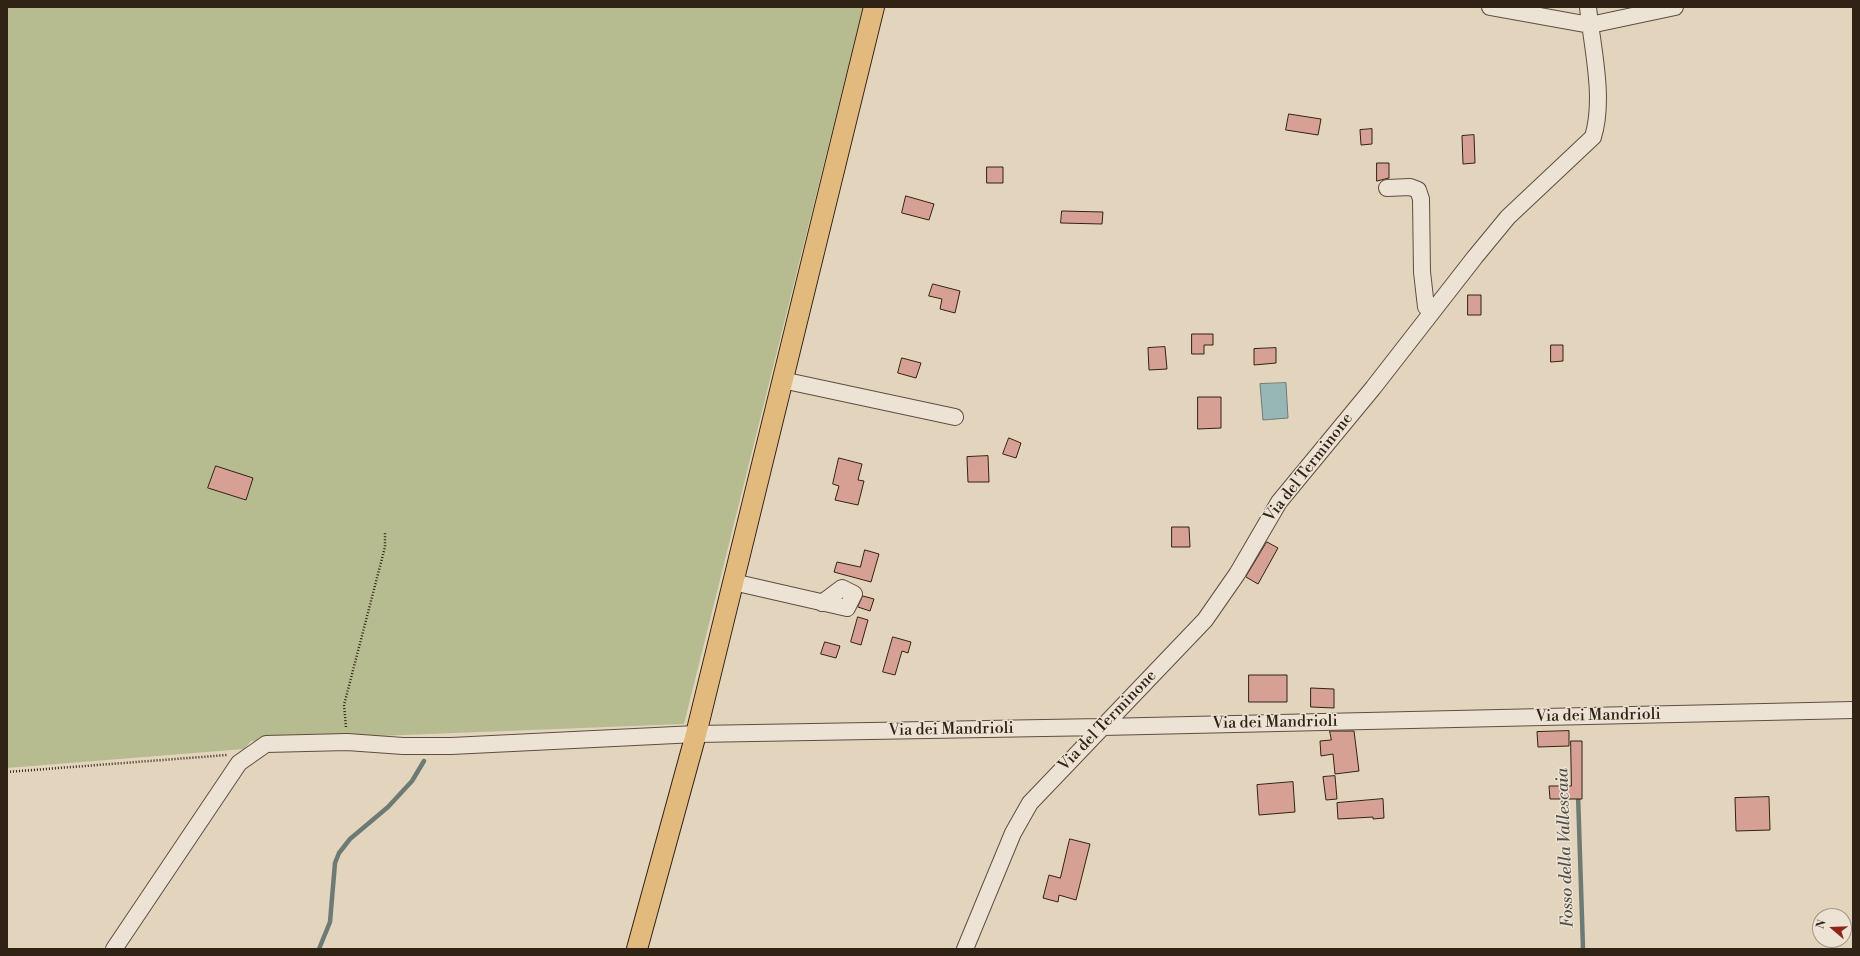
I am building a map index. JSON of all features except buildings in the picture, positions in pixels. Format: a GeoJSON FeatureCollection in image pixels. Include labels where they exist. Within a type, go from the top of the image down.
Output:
{"type":"FeatureCollection","features":[{"type":"Feature","properties":{"kind":"main road"},"geometry":{"type":"LineString","coordinates":[[637,949],[696,734],[874,7]]}},
{"type":"Feature","properties":{"kind":"street"},"geometry":{"type":"LineString","coordinates":[[1490,7],[1590,25],[1675,7]]}},
{"type":"Feature","properties":{"kind":"street","name":"Via del Terminone"},"geometry":{"type":"LineString","coordinates":[[965,949],[1020,817],[1030,803],[1204,620],[1237,574],[1279,502],[1368,394],[1508,217],[1593,137],[1596,125],[1596,74],[1588,7]]}},
{"type":"Feature","properties":{"kind":"street"},"geometry":{"type":"LineString","coordinates":[[1387,188],[1410,187],[1418,190],[1421,200],[1422,272],[1426,308]]}},
{"type":"Feature","properties":{"kind":"street"},"geometry":{"type":"LineString","coordinates":[[782,380],[955,417]]}},
{"type":"Feature","properties":{"kind":"street"},"geometry":{"type":"LineString","coordinates":[[733,582],[822,603]]}},
{"type":"Feature","properties":{"kind":"street","name":"Via dei Mandrioli"},"geometry":{"type":"LineString","coordinates":[[114,949],[239,763],[266,744],[347,742],[403,746],[443,746],[696,734],[1102,727],[1853,710]]}},
{"type":"Feature","properties":{"kind":"path"},"geometry":{"type":"LineString","coordinates":[[347,742],[344,705],[385,548],[385,532]]}},
{"type":"Feature","properties":{"kind":"path"},"geometry":{"type":"LineString","coordinates":[[7,772],[253,753]]}},
{"type":"Feature","properties":{"kind":"green space"},"geometry":{"type":"Polygon","coordinates":[[[7,7],[863,7],[684,724],[251,741],[244,749],[7,768],[7,7]]]}},
{"type":"Feature","properties":{"kind":"water"},"geometry":{"type":"Polygon","coordinates":[[[1286,383],[1288,418],[1263,420],[1260,384],[1286,383]]]}},
{"type":"Feature","properties":{"kind":"waterway"},"geometry":{"type":"LineString","coordinates":[[319,949],[330,922],[335,863],[339,853],[350,839],[388,807],[412,781],[424,761]]}},
{"type":"Feature","properties":{"kind":"waterway","name":"Fosso della Vallescaia"},"geometry":{"type":"LineString","coordinates":[[1578,794],[1583,949]]}}]}
